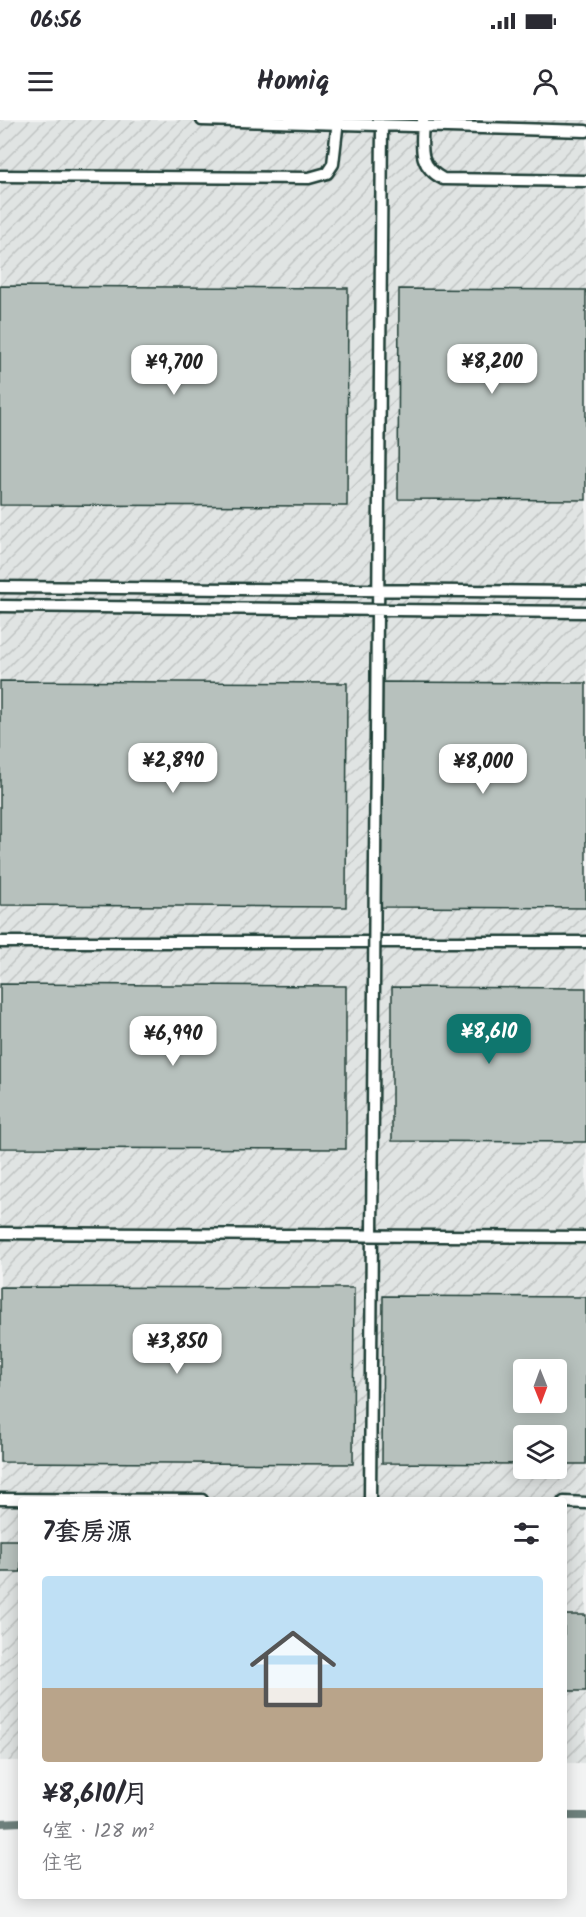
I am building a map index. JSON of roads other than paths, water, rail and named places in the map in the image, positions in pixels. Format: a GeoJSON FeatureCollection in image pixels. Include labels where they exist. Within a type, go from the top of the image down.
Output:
{"type":"FeatureCollection","features":[{"type":"Feature","properties":{"kind":"lane"},"geometry":{"type":"LineString","coordinates":[[202,120],[382,125],[423,123],[586,131]]}},
{"type":"Feature","properties":{"kind":"lane"},"geometry":{"type":"LineString","coordinates":[[0,176],[309,178],[327,173],[333,164],[338,122]]}},
{"type":"Feature","properties":{"kind":"lane"},"geometry":{"type":"LineString","coordinates":[[423,123],[423,160],[431,173],[443,179],[586,180]]}},
{"type":"Feature","properties":{"kind":"lane"},"geometry":{"type":"LineString","coordinates":[[372,1235],[382,125]]}},
{"type":"Feature","properties":{"kind":"lane"},"geometry":{"type":"LineString","coordinates":[[0,587],[586,592]]}},
{"type":"Feature","properties":{"kind":"lane"},"geometry":{"type":"LineString","coordinates":[[0,606],[586,612]]}},
{"type":"Feature","properties":{"kind":"lane"},"geometry":{"type":"LineString","coordinates":[[370,1497],[377,610]]}},
{"type":"Feature","properties":{"kind":"lane"},"geometry":{"type":"LineString","coordinates":[[0,942],[586,942]]}},
{"type":"Feature","properties":{"kind":"lane"},"geometry":{"type":"LineString","coordinates":[[0,1233],[586,1237]]}},
{"type":"Feature","properties":{"kind":"lane"},"geometry":{"type":"LineString","coordinates":[[0,1499],[18,1499]]}},
{"type":"Feature","properties":{"kind":"lane"},"geometry":{"type":"LineString","coordinates":[[567,1502],[586,1503]]}},
{"type":"Feature","properties":{"kind":"waterway"},"geometry":{"type":"LineString","coordinates":[[567,1816],[586,1816]]}},
{"type":"Feature","properties":{"kind":"waterway"},"geometry":{"type":"LineString","coordinates":[[0,1823],[18,1822]]}}]}
